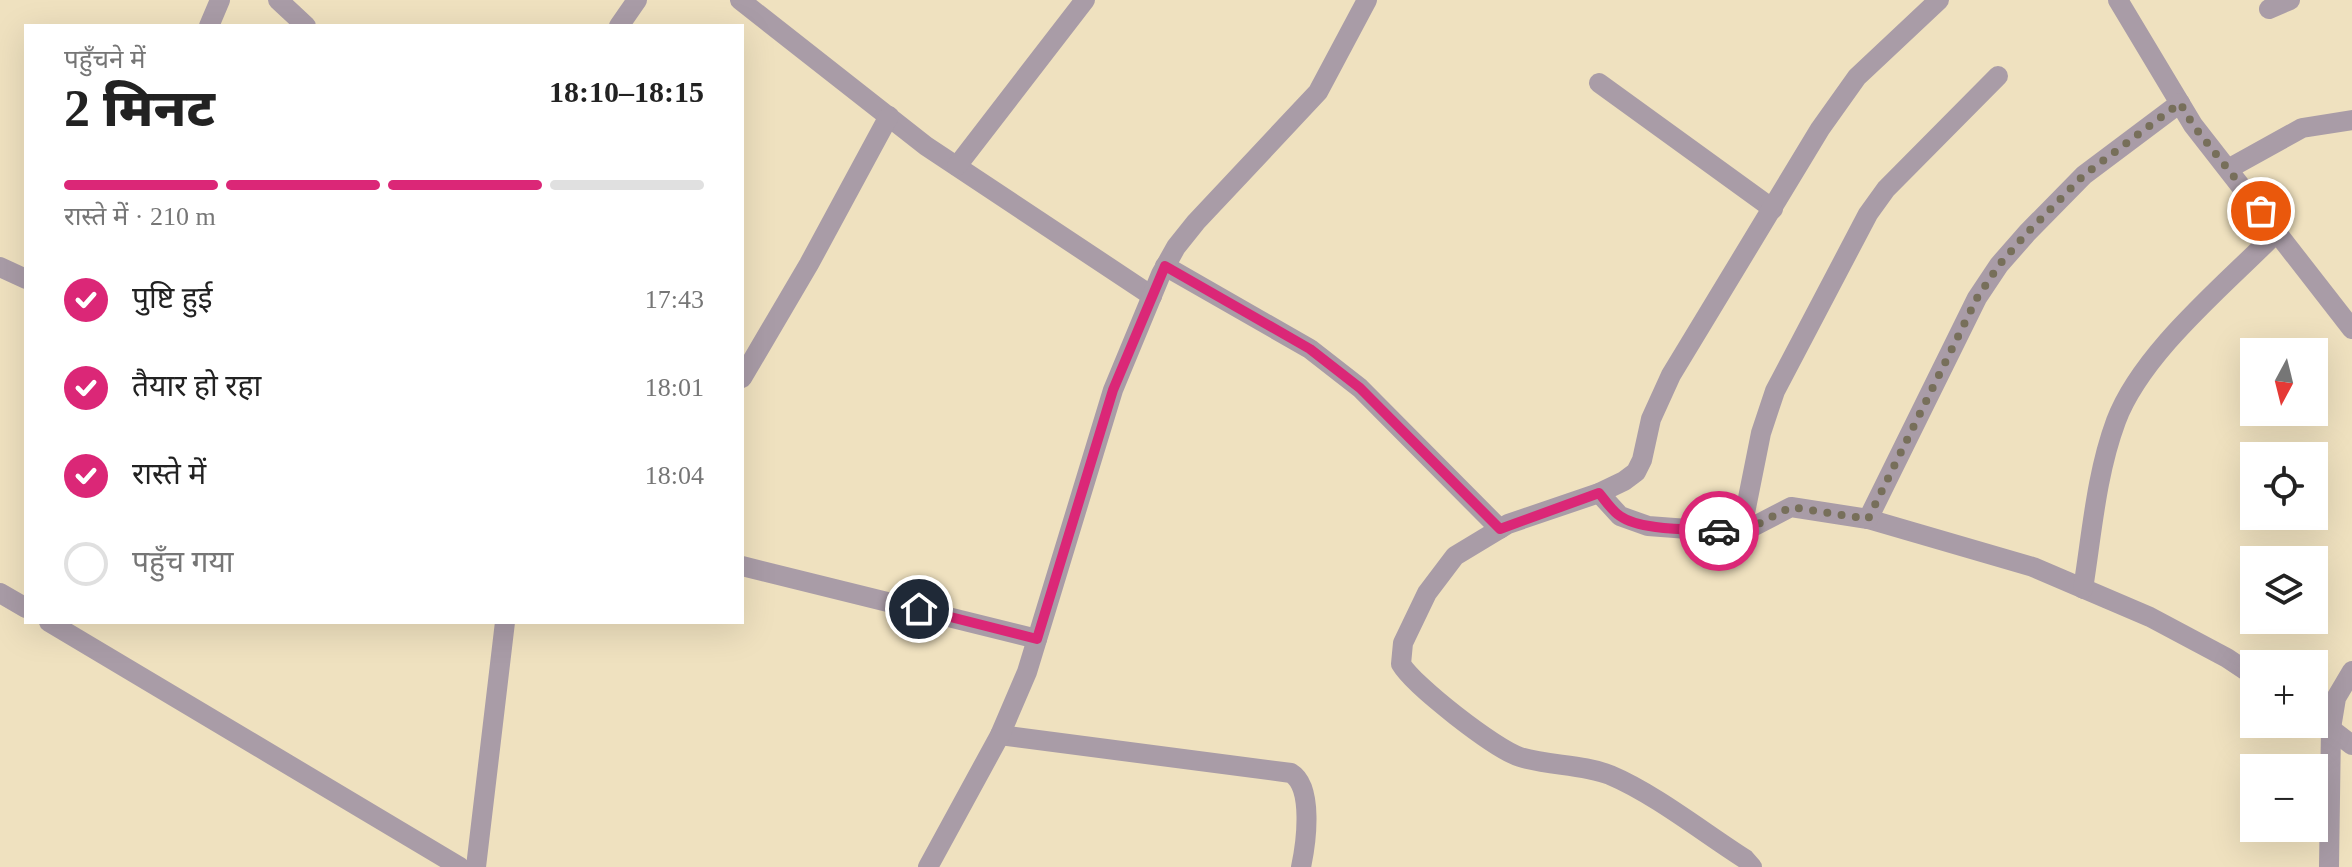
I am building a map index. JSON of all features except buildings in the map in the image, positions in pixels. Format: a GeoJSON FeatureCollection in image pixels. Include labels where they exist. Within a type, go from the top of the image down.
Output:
{"type":"FeatureCollection","features":[{"type":"Feature","properties":{"kind":"street"},"geometry":{"type":"LineString","coordinates":[[210,24],[220,0]]}},
{"type":"Feature","properties":{"kind":"street"},"geometry":{"type":"LineString","coordinates":[[278,0],[304,24]]}},
{"type":"Feature","properties":{"kind":"street"},"geometry":{"type":"LineString","coordinates":[[620,24],[637,0]]}},
{"type":"Feature","properties":{"kind":"street"},"geometry":{"type":"LineString","coordinates":[[740,0],[957,166],[1152,296]]}},
{"type":"Feature","properties":{"kind":"street"},"geometry":{"type":"LineString","coordinates":[[957,166],[1085,0]]}},
{"type":"Feature","properties":{"kind":"street"},"geometry":{"type":"LineString","coordinates":[[928,867],[1000,735],[1027,672],[1113,390],[1165,266],[1196,222],[1318,92],[1367,0]]}},
{"type":"Feature","properties":{"kind":"street"},"geometry":{"type":"LineString","coordinates":[[1752,867],[1745,859],[1629,784],[1607,774],[1540,762],[1500,749],[1404,669],[1400,658],[1403,643],[1438,576],[1455,556],[1500,529],[1599,493],[1636,472],[1642,460],[1651,419],[1671,375],[1820,129],[1857,77],[1939,0]]}},
{"type":"Feature","properties":{"kind":"street"},"geometry":{"type":"LineString","coordinates":[[2118,0],[2180,103],[2352,329]]}},
{"type":"Feature","properties":{"kind":"street"},"geometry":{"type":"LineString","coordinates":[[2269,9],[2290,0]]}},
{"type":"Feature","properties":{"kind":"street"},"geometry":{"type":"LineString","coordinates":[[1741,533],[1761,433],[1775,391],[1868,214],[1886,189],[1998,76]]}},
{"type":"Feature","properties":{"kind":"street"},"geometry":{"type":"LineString","coordinates":[[1599,83],[1773,209]]}},
{"type":"Feature","properties":{"kind":"street"},"geometry":{"type":"LineString","coordinates":[[1868,519],[1977,298],[1999,265],[2084,175],[2180,103]]}},
{"type":"Feature","properties":{"kind":"street"},"geometry":{"type":"LineString","coordinates":[[744,375],[809,264],[889,116]]}},
{"type":"Feature","properties":{"kind":"street"},"geometry":{"type":"LineString","coordinates":[[2228,169],[2302,128],[2352,120]]}},
{"type":"Feature","properties":{"kind":"street"},"geometry":{"type":"LineString","coordinates":[[2083,589],[2108,446],[2117,419],[2136,383],[2158,352],[2277,232]]}},
{"type":"Feature","properties":{"kind":"street"},"geometry":{"type":"LineString","coordinates":[[1165,266],[1310,349],[1360,388],[1500,529]]}},
{"type":"Feature","properties":{"kind":"street"},"geometry":{"type":"LineString","coordinates":[[0,267],[24,278]]}},
{"type":"Feature","properties":{"kind":"street"},"geometry":{"type":"LineString","coordinates":[[1599,493],[1620,516],[1648,526],[1741,533],[1791,507],[1868,519],[2033,567],[2150,617],[2240,667]]}},
{"type":"Feature","properties":{"kind":"street"},"geometry":{"type":"LineString","coordinates":[[744,566],[1037,639]]}},
{"type":"Feature","properties":{"kind":"street"},"geometry":{"type":"LineString","coordinates":[[0,593],[24,607]]}},
{"type":"Feature","properties":{"kind":"street"},"geometry":{"type":"LineString","coordinates":[[52,624],[460,867]]}},
{"type":"Feature","properties":{"kind":"street"},"geometry":{"type":"LineString","coordinates":[[476,867],[505,624]]}},
{"type":"Feature","properties":{"kind":"street"},"geometry":{"type":"LineString","coordinates":[[2328,712],[2352,671]]}},
{"type":"Feature","properties":{"kind":"street"},"geometry":{"type":"LineString","coordinates":[[2328,727],[2352,745]]}},
{"type":"Feature","properties":{"kind":"street"},"geometry":{"type":"LineString","coordinates":[[1000,735],[1291,773],[1298,777],[1303,793],[1307,828],[1301,867]]}},
{"type":"Feature","properties":{"kind":"street"},"geometry":{"type":"LineString","coordinates":[[2323,738],[2329,867]]}},
{"type":"Feature","properties":{"kind":"way so far"},"geometry":{"type":"LineString","coordinates":[[1719,531],[1741,533],[1791,507],[1868,519],[1977,298],[1999,265],[2056,201],[2084,175],[2180,103],[2193,125],[2261,211]]}},
{"type":"Feature","properties":{"kind":"route"},"geometry":{"type":"LineString","coordinates":[[919,609],[1037,639],[1113,390],[1165,266],[1310,349],[1360,388],[1500,529],[1599,493],[1620,516],[1631,521],[1648,526],[1719,531]]}}]}
